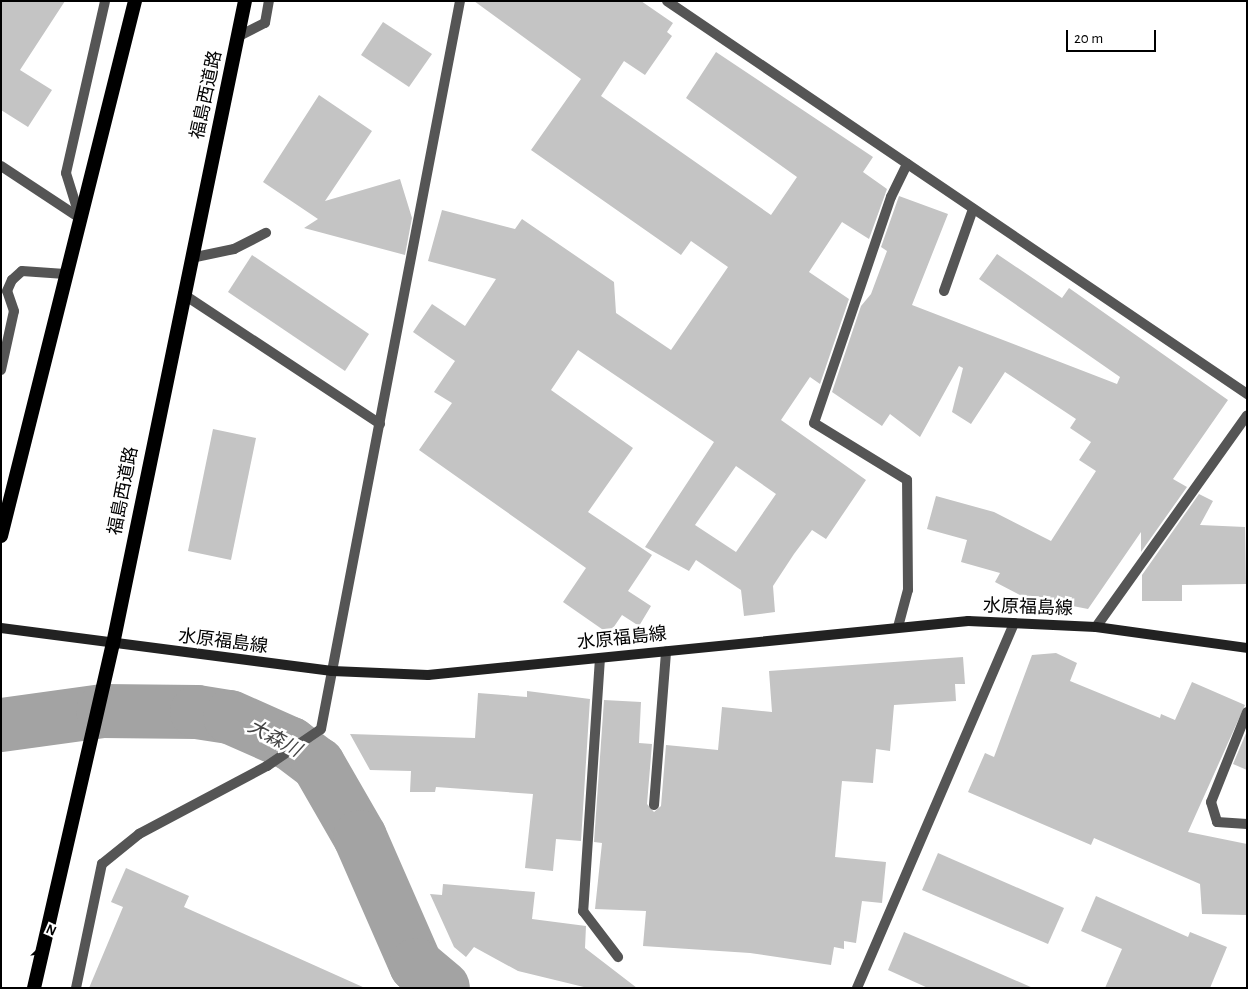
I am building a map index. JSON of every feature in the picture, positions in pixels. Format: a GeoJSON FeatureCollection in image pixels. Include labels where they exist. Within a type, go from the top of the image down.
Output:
{"type":"FeatureCollection","features":[{"type":"Feature","properties":{"kind":"highway"},"geometry":{"type":"LineString","coordinates":[[1,536],[65,274],[135,1]]}},
{"type":"Feature","properties":{"kind":"highway","name":"福島西道路"},"geometry":{"type":"LineString","coordinates":[[34,988],[113,644],[183,294],[246,1]]}},
{"type":"Feature","properties":{"kind":"main road","name":"水原福島線"},"geometry":{"type":"LineString","coordinates":[[1,628],[332,671],[428,675],[968,621],[1096,627],[1247,648]]}},
{"type":"Feature","properties":{"kind":"street"},"geometry":{"type":"LineString","coordinates":[[80,218],[66,173],[105,1]]}},
{"type":"Feature","properties":{"kind":"street"},"geometry":{"type":"LineString","coordinates":[[239,36],[265,23],[269,1]]}},
{"type":"Feature","properties":{"kind":"street"},"geometry":{"type":"LineString","coordinates":[[76,988],[102,864],[139,834],[266,766],[321,729],[460,1]]}},
{"type":"Feature","properties":{"kind":"street"},"geometry":{"type":"LineString","coordinates":[[667,1],[1247,394]]}},
{"type":"Feature","properties":{"kind":"street"},"geometry":{"type":"LineString","coordinates":[[898,627],[908,590],[907,480],[814,423],[891,197],[907,164]]}},
{"type":"Feature","properties":{"kind":"street"},"geometry":{"type":"LineString","coordinates":[[1,166],[80,218]]}},
{"type":"Feature","properties":{"kind":"street"},"geometry":{"type":"LineString","coordinates":[[944,291],[973,209]]}},
{"type":"Feature","properties":{"kind":"street"},"geometry":{"type":"LineString","coordinates":[[191,258],[234,249],[266,233]]}},
{"type":"Feature","properties":{"kind":"street"},"geometry":{"type":"LineString","coordinates":[[1,370],[14,311],[7,290],[12,280],[22,272],[65,274]]}},
{"type":"Feature","properties":{"kind":"street"},"geometry":{"type":"LineString","coordinates":[[183,294],[380,424]]}},
{"type":"Feature","properties":{"kind":"street"},"geometry":{"type":"LineString","coordinates":[[1096,627],[1247,415]]}},
{"type":"Feature","properties":{"kind":"street"},"geometry":{"type":"LineString","coordinates":[[857,988],[1014,623]]}},
{"type":"Feature","properties":{"kind":"street"},"geometry":{"type":"LineString","coordinates":[[654,805],[666,651]]}},
{"type":"Feature","properties":{"kind":"street"},"geometry":{"type":"LineString","coordinates":[[600,658],[583,911],[618,957]]}},
{"type":"Feature","properties":{"kind":"street"},"geometry":{"type":"LineString","coordinates":[[1247,712],[1211,802],[1217,822],[1247,824]]}},
{"type":"Feature","properties":{"kind":"building"},"geometry":{"type":"Polygon","coordinates":[[[1,1],[65,1],[20,70],[52,90],[28,127],[1,110],[1,1]]]}},
{"type":"Feature","properties":{"kind":"building"},"geometry":{"type":"Polygon","coordinates":[[[474,1],[641,1],[673,23],[667,32],[672,36],[645,75],[624,61],[601,96],[771,215],[797,177],[686,98],[716,52],[873,157],[863,172],[887,189],[869,239],[842,222],[809,272],[849,299],[820,384],[810,377],[781,420],[866,480],[826,539],[812,530],[794,554],[773,586],[775,612],[744,616],[741,590],[696,560],[689,571],[645,547],[714,442],[578,350],[551,390],[633,448],[588,512],[652,555],[628,591],[651,606],[639,626],[622,615],[609,634],[563,602],[586,568],[419,450],[452,403],[434,392],[455,361],[413,332],[432,304],[465,326],[496,279],[428,261],[442,210],[515,229],[522,219],[614,282],[616,313],[671,350],[728,267],[691,241],[681,255],[531,150],[581,79],[474,1]],[[736,466],[695,525],[736,552],[776,494],[736,466]]]}},
{"type":"Feature","properties":{"kind":"building"},"geometry":{"type":"Polygon","coordinates":[[[383,22],[432,54],[409,87],[361,55],[383,22]]]}},
{"type":"Feature","properties":{"kind":"building"},"geometry":{"type":"Polygon","coordinates":[[[319,95],[372,131],[325,201],[400,179],[412,218],[405,255],[304,228],[318,219],[263,182],[319,95]]]}},
{"type":"Feature","properties":{"kind":"building"},"geometry":{"type":"Polygon","coordinates":[[[899,196],[948,214],[912,305],[1117,384],[1120,377],[979,279],[997,254],[1062,298],[1069,288],[1228,400],[1173,479],[1187,487],[1141,552],[1141,532],[1088,609],[1037,599],[1035,603],[995,582],[1000,573],[961,562],[967,540],[927,529],[936,496],[994,512],[1051,541],[1096,471],[1079,460],[1091,442],[1070,428],[1076,419],[1005,372],[971,424],[952,412],[963,368],[959,366],[920,437],[890,414],[882,426],[832,392],[861,306],[871,294],[887,251],[881,247],[899,196]]]}},
{"type":"Feature","properties":{"kind":"building"},"geometry":{"type":"Polygon","coordinates":[[[252,255],[369,334],[345,371],[228,292],[252,255]]]}},
{"type":"Feature","properties":{"kind":"building"},"geometry":{"type":"Polygon","coordinates":[[[213,429],[256,438],[231,560],[188,551],[213,429]]]}},
{"type":"Feature","properties":{"kind":"building"},"geometry":{"type":"Polygon","coordinates":[[[1199,494],[1213,501],[1200,525],[1245,527],[1246,584],[1182,585],[1182,601],[1142,601],[1142,575],[1199,494]]]}},
{"type":"Feature","properties":{"kind":"building"},"geometry":{"type":"Polygon","coordinates":[[[1056,653],[1077,663],[1070,681],[1160,718],[1161,714],[1175,720],[1192,682],[1245,705],[1188,832],[1247,844],[1247,915],[1202,914],[1200,884],[1094,838],[1091,845],[968,792],[985,753],[994,757],[1032,655],[1056,653]]]}},
{"type":"Feature","properties":{"kind":"building"},"geometry":{"type":"Polygon","coordinates":[[[963,657],[965,684],[955,684],[956,701],[894,705],[890,751],[876,749],[873,783],[842,781],[835,857],[886,862],[882,903],[862,901],[856,943],[844,941],[844,949],[834,947],[831,965],[750,953],[643,946],[646,911],[595,909],[602,843],[594,842],[604,700],[641,702],[639,743],[652,744],[647,804],[654,812],[661,806],[666,745],[718,750],[722,707],[772,712],[769,671],[963,657]]]}},
{"type":"Feature","properties":{"kind":"building"},"geometry":{"type":"Polygon","coordinates":[[[527,691],[590,699],[581,841],[556,839],[553,871],[525,868],[533,794],[436,787],[435,792],[410,792],[411,771],[370,770],[350,734],[475,738],[478,693],[527,697],[527,691]]]}},
{"type":"Feature","properties":{"kind":"building"},"geometry":{"type":"Polygon","coordinates":[[[1247,731],[1247,770],[1233,764],[1247,731]]]}},
{"type":"Feature","properties":{"kind":"building"},"geometry":{"type":"Polygon","coordinates":[[[938,853],[1064,908],[1048,944],[922,890],[938,853]]]}},
{"type":"Feature","properties":{"kind":"building"},"geometry":{"type":"Polygon","coordinates":[[[126,868],[189,896],[184,907],[365,988],[89,988],[123,907],[111,902],[126,868]]]}},
{"type":"Feature","properties":{"kind":"building"},"geometry":{"type":"Polygon","coordinates":[[[443,884],[535,892],[532,919],[586,926],[585,948],[637,988],[588,988],[518,971],[474,947],[466,957],[454,947],[430,894],[442,895],[443,884]]]}},
{"type":"Feature","properties":{"kind":"building"},"geometry":{"type":"Polygon","coordinates":[[[1096,896],[1188,937],[1190,932],[1227,947],[1210,988],[1105,988],[1122,949],[1081,931],[1096,896]]]}},
{"type":"Feature","properties":{"kind":"building"},"geometry":{"type":"Polygon","coordinates":[[[904,932],[1033,988],[928,988],[888,970],[904,932]]]}},
{"type":"Feature","properties":{"kind":"waterway","name":"大森川"},"geometry":{"type":"LineString","coordinates":[[1,725],[103,711],[197,712],[230,717],[291,744],[318,764],[360,837],[416,965],[443,988]]}}]}
